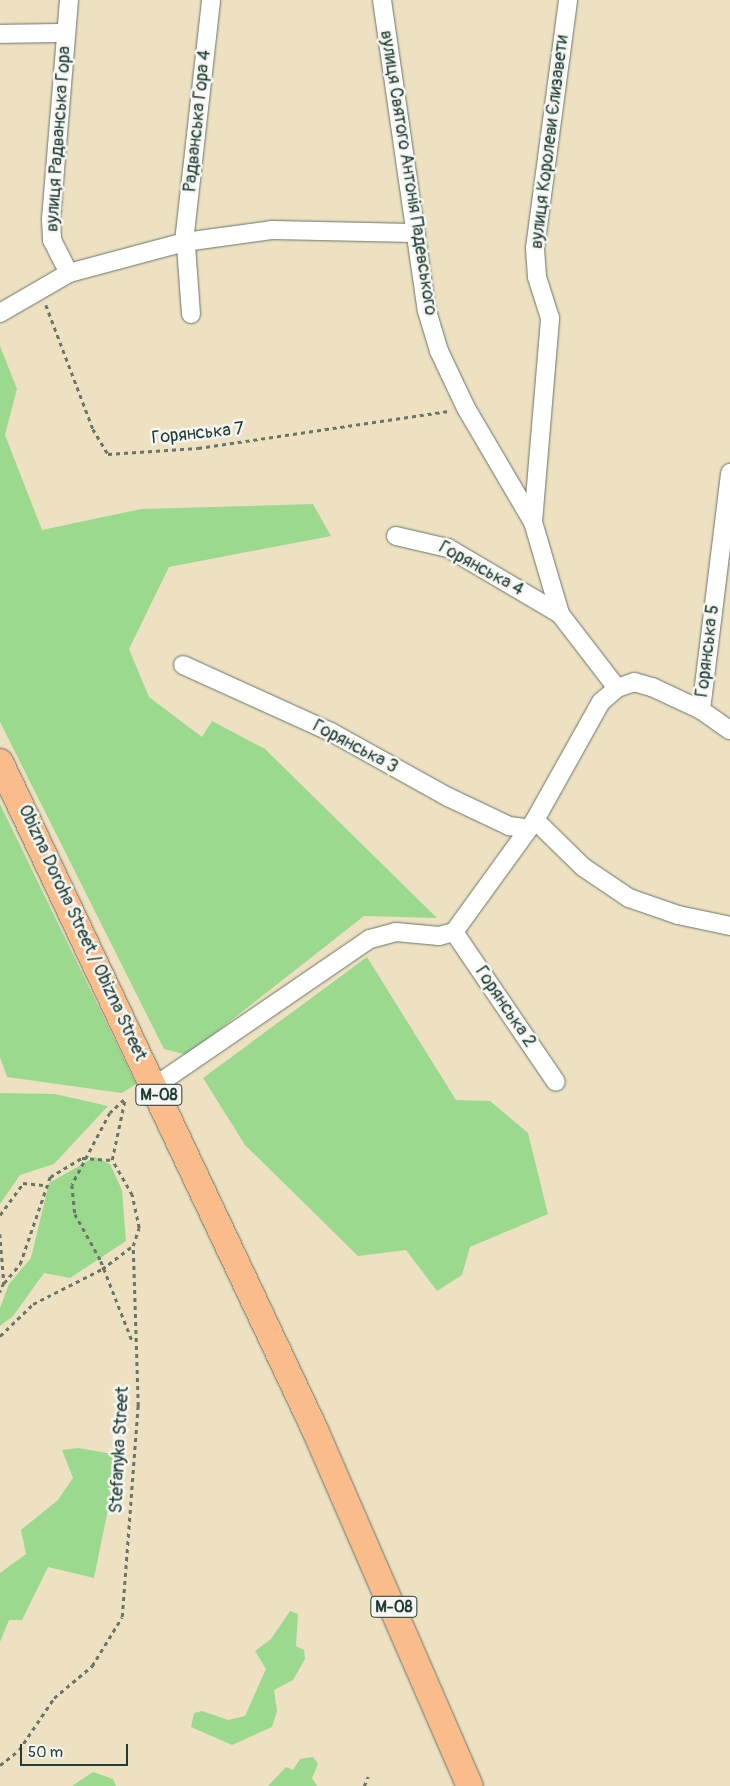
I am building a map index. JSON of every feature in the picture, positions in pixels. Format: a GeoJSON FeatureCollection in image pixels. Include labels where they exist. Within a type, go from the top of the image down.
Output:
{"type":"FeatureCollection","features":[{"type":"Feature","properties":{"kind":"highway","name":"Obizna Doroha Street / Obizna Street"},"geometry":{"type":"LineString","coordinates":[[0,762],[155,1086],[315,1430],[470,1786]]}},
{"type":"Feature","properties":{"kind":"street","name":"вулиця Радванська Гора"},"geometry":{"type":"LineString","coordinates":[[69,0],[51,219],[52,240],[69,273]]}},
{"type":"Feature","properties":{"kind":"street","name":"Радванська Гора 4"},"geometry":{"type":"LineString","coordinates":[[191,314],[185,242],[211,0]]}},
{"type":"Feature","properties":{"kind":"street","name":"вулиця Святого Антонія Падевського"},"geometry":{"type":"LineString","coordinates":[[382,0],[427,311],[439,351],[466,408],[533,522],[560,614],[616,688]]}},
{"type":"Feature","properties":{"kind":"street","name":"вулиця Королеви Єлизавети"},"geometry":{"type":"LineString","coordinates":[[533,522],[550,318],[537,278],[535,248],[568,0]]}},
{"type":"Feature","properties":{"kind":"street"},"geometry":{"type":"LineString","coordinates":[[0,34],[65,33]]}},
{"type":"Feature","properties":{"kind":"street"},"geometry":{"type":"LineString","coordinates":[[0,313],[69,273],[185,242],[271,230],[416,233]]}},
{"type":"Feature","properties":{"kind":"street","name":"Горянська 5"},"geometry":{"type":"LineString","coordinates":[[701,710],[730,473]]}},
{"type":"Feature","properties":{"kind":"street","name":"Горянська 4"},"geometry":{"type":"LineString","coordinates":[[396,536],[448,548],[560,614]]}},
{"type":"Feature","properties":{"kind":"street","name":"Горянська 3"},"geometry":{"type":"LineString","coordinates":[[183,665],[331,732],[448,797],[510,826],[530,824]]}},
{"type":"Feature","properties":{"kind":"street"},"geometry":{"type":"LineString","coordinates":[[155,1086],[370,940],[396,932],[439,936],[454,932],[530,824],[600,702],[616,688],[634,682],[701,710],[730,730]]}},
{"type":"Feature","properties":{"kind":"street"},"geometry":{"type":"LineString","coordinates":[[530,824],[602,881],[647,905],[730,926]]}},
{"type":"Feature","properties":{"kind":"street","name":"Горянська 2"},"geometry":{"type":"LineString","coordinates":[[454,932],[556,1082]]}},
{"type":"Feature","properties":{"kind":"path","name":"Горянська 7"},"geometry":{"type":"LineString","coordinates":[[39,289],[93,429],[108,454],[198,448],[466,408]]}},
{"type":"Feature","properties":{"kind":"path"},"geometry":{"type":"LineString","coordinates":[[0,1215],[22,1183],[44,1185],[82,1158],[112,1160],[125,1099],[110,1113],[82,1158],[72,1185],[75,1214],[102,1269],[134,1344]]}},
{"type":"Feature","properties":{"kind":"path","name":"Stefanyka Street"},"geometry":{"type":"LineString","coordinates":[[0,1764],[18,1750],[54,1698],[92,1666],[122,1618],[138,1406],[134,1344],[133,1246],[139,1228],[132,1195],[112,1160]]}},
{"type":"Feature","properties":{"kind":"path"},"geometry":{"type":"LineString","coordinates":[[0,1292],[4,1283],[20,1264],[32,1236],[44,1185]]}},
{"type":"Feature","properties":{"kind":"path"},"geometry":{"type":"LineString","coordinates":[[0,1234],[4,1283]]}},
{"type":"Feature","properties":{"kind":"path"},"geometry":{"type":"LineString","coordinates":[[0,1336],[33,1304],[102,1269],[133,1246]]}},
{"type":"Feature","properties":{"kind":"path"},"geometry":{"type":"LineString","coordinates":[[364,1786],[368,1777]]}},
{"type":"Feature","properties":{"kind":"green space"},"geometry":{"type":"Polygon","coordinates":[[[0,346],[17,389],[5,435],[42,530],[141,509],[313,504],[331,536],[169,567],[129,649],[149,697],[202,737],[212,721],[265,749],[437,918],[364,916],[187,1055],[164,1049],[0,722],[0,346]]]}},
{"type":"Feature","properties":{"kind":"green space"},"geometry":{"type":"Polygon","coordinates":[[[0,804],[136,1084],[122,1093],[7,1077],[0,1057],[0,804]]]}},
{"type":"Feature","properties":{"kind":"green space"},"geometry":{"type":"Polygon","coordinates":[[[367,957],[456,1100],[490,1101],[528,1133],[548,1214],[470,1247],[462,1275],[437,1291],[406,1250],[358,1256],[245,1145],[203,1078],[367,957]]]}},
{"type":"Feature","properties":{"kind":"green space"},"geometry":{"type":"Polygon","coordinates":[[[0,1093],[55,1094],[108,1106],[54,1164],[20,1175],[0,1204],[0,1093]]]}},
{"type":"Feature","properties":{"kind":"green space"},"geometry":{"type":"Polygon","coordinates":[[[95,1157],[110,1164],[122,1190],[126,1241],[70,1278],[44,1273],[13,1316],[0,1326],[0,1308],[9,1284],[31,1258],[49,1183],[95,1157]]]}},
{"type":"Feature","properties":{"kind":"green space"},"geometry":{"type":"Polygon","coordinates":[[[78,1448],[119,1455],[94,1578],[48,1567],[22,1620],[9,1620],[0,1642],[0,1573],[26,1554],[21,1530],[58,1500],[73,1478],[62,1450],[78,1448]]]}},
{"type":"Feature","properties":{"kind":"green space"},"geometry":{"type":"Polygon","coordinates":[[[290,1611],[298,1614],[296,1646],[304,1650],[305,1659],[293,1680],[274,1690],[277,1711],[272,1727],[232,1745],[191,1727],[194,1713],[202,1711],[228,1720],[245,1716],[266,1669],[255,1651],[271,1639],[290,1611]]]}},
{"type":"Feature","properties":{"kind":"green space"},"geometry":{"type":"Polygon","coordinates":[[[313,1757],[318,1764],[312,1778],[317,1786],[268,1786],[286,1767],[293,1770],[300,1759],[313,1757]]]}},
{"type":"Feature","properties":{"kind":"green space"},"geometry":{"type":"Polygon","coordinates":[[[93,1772],[113,1779],[116,1786],[72,1786],[93,1772]]]}}]}
